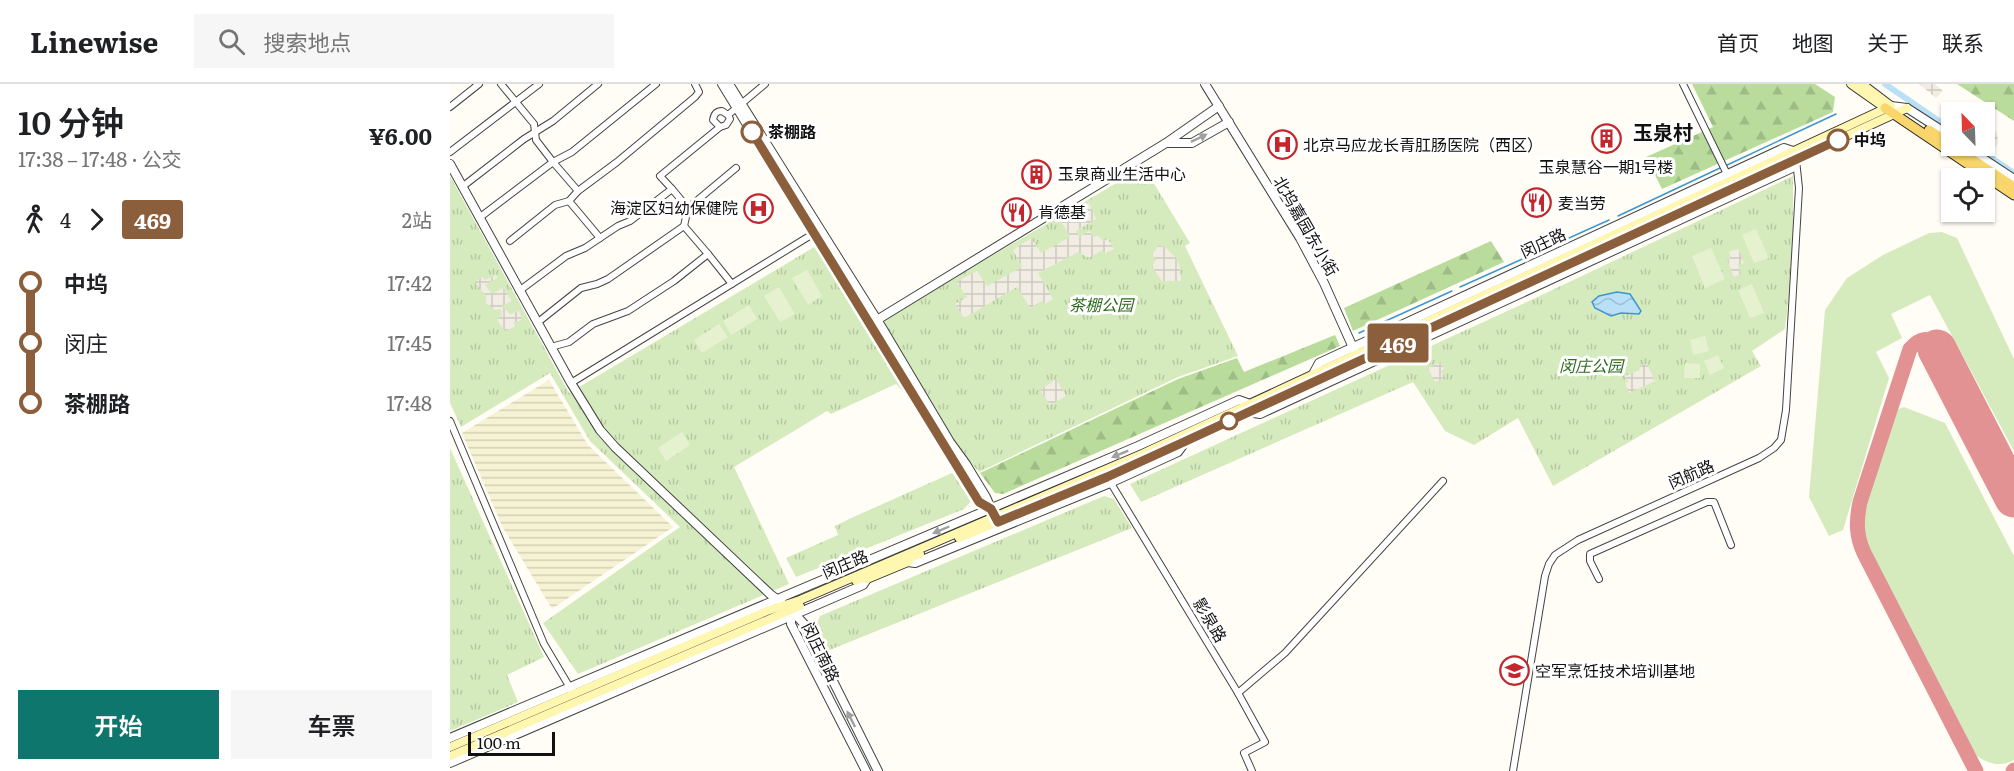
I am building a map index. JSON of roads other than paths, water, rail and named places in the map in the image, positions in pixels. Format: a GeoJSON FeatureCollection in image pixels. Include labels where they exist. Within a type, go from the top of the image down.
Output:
{"type":"FeatureCollection","features":[{"type":"Feature","properties":{"kind":"main road"},"geometry":{"type":"LineString","coordinates":[[1851,84],[1896,109],[1941,139]]}},
{"type":"Feature","properties":{"kind":"main road"},"geometry":{"type":"LineString","coordinates":[[1862,84],[2014,195]]}},
{"type":"Feature","properties":{"kind":"main road","name":"闵庄路"},"geometry":{"type":"LineString","coordinates":[[450,756],[790,612],[995,516],[1249,408],[1896,109]]}},
{"type":"Feature","properties":{"kind":"main road"},"geometry":{"type":"LineString","coordinates":[[1967,156],[2014,187]]}},
{"type":"Feature","properties":{"kind":"main road","name":"闵庄路"},"geometry":{"type":"LineString","coordinates":[[450,747],[572,690],[767,611],[790,612],[862,578],[865,582],[911,563],[912,557],[995,516],[1108,480],[1354,352],[1523,281]]}},
{"type":"Feature","properties":{"kind":"street"},"geometry":{"type":"LineString","coordinates":[[450,107],[479,84]]}},
{"type":"Feature","properties":{"kind":"street"},"geometry":{"type":"LineString","coordinates":[[501,84],[534,124],[536,140],[578,191]]}},
{"type":"Feature","properties":{"kind":"street"},"geometry":{"type":"LineString","coordinates":[[450,152],[539,84]]}},
{"type":"Feature","properties":{"kind":"street"},"geometry":{"type":"LineString","coordinates":[[462,187],[598,84]]}},
{"type":"Feature","properties":{"kind":"street"},"geometry":{"type":"LineString","coordinates":[[479,218],[553,162],[572,152],[656,84]]}},
{"type":"Feature","properties":{"kind":"street"},"geometry":{"type":"LineString","coordinates":[[510,241],[555,205],[569,201],[578,191],[617,162],[695,97],[699,92],[695,84]]}},
{"type":"Feature","properties":{"kind":"street"},"geometry":{"type":"LineString","coordinates":[[722,84],[739,106],[873,322],[979,502],[995,516]]}},
{"type":"Feature","properties":{"kind":"street"},"geometry":{"type":"LineString","coordinates":[[729,84],[739,106]]}},
{"type":"Feature","properties":{"kind":"street"},"geometry":{"type":"LineString","coordinates":[[728,115],[765,84]]}},
{"type":"Feature","properties":{"kind":"street","name":"北坞嘉园东小街"},"geometry":{"type":"LineString","coordinates":[[1205,84],[1300,238],[1324,283],[1354,352]]}},
{"type":"Feature","properties":{"kind":"street"},"geometry":{"type":"LineString","coordinates":[[1683,84],[1724,169]]}},
{"type":"Feature","properties":{"kind":"street"},"geometry":{"type":"LineString","coordinates":[[873,322],[1166,143],[1219,106]]}},
{"type":"Feature","properties":{"kind":"street"},"geometry":{"type":"LineString","coordinates":[[1896,109],[1941,132]]}},
{"type":"Feature","properties":{"kind":"street"},"geometry":{"type":"LineString","coordinates":[[720,127],[713,120],[714,115],[722,111],[728,115]]}},
{"type":"Feature","properties":{"kind":"street"},"geometry":{"type":"LineString","coordinates":[[688,208],[660,176],[728,122],[728,115]]}},
{"type":"Feature","properties":{"kind":"street"},"geometry":{"type":"LineString","coordinates":[[1166,143],[1192,143],[1229,122]]}},
{"type":"Feature","properties":{"kind":"street","name":"闵庄路"},"geometry":{"type":"LineString","coordinates":[[1784,148],[1795,155],[1792,168],[1523,281],[1724,169],[1784,148]]}},
{"type":"Feature","properties":{"kind":"street","name":"闵航路"},"geometry":{"type":"LineString","coordinates":[[1513,771],[1545,576],[1549,564],[1556,555],[1564,548],[1592,533],[1759,458],[1781,440],[1786,410],[1799,188],[1795,155]]}},
{"type":"Feature","properties":{"kind":"street"},"geometry":{"type":"LineString","coordinates":[[1979,156],[2014,179]]}},
{"type":"Feature","properties":{"kind":"street"},"geometry":{"type":"LineString","coordinates":[[450,164],[537,323],[600,430],[615,447],[790,612]]}},
{"type":"Feature","properties":{"kind":"street"},"geometry":{"type":"LineString","coordinates":[[537,323],[581,288],[608,279],[684,226],[688,208],[736,168]]}},
{"type":"Feature","properties":{"kind":"street"},"geometry":{"type":"LineString","coordinates":[[519,291],[566,256],[585,248],[618,226],[630,221],[672,189]]}},
{"type":"Feature","properties":{"kind":"street"},"geometry":{"type":"LineString","coordinates":[[569,201],[600,238]]}},
{"type":"Feature","properties":{"kind":"street"},"geometry":{"type":"LineString","coordinates":[[684,226],[732,284]]}},
{"type":"Feature","properties":{"kind":"street"},"geometry":{"type":"LineString","coordinates":[[571,383],[817,232]]}},
{"type":"Feature","properties":{"kind":"street"},"geometry":{"type":"LineString","coordinates":[[551,347],[569,342],[592,324],[628,311],[674,281],[708,254]]}},
{"type":"Feature","properties":{"kind":"street"},"geometry":{"type":"LineString","coordinates":[[450,421],[544,644],[572,690]]}},
{"type":"Feature","properties":{"kind":"street","name":"闵庄路"},"geometry":{"type":"LineString","coordinates":[[911,563],[1108,480]]}},
{"type":"Feature","properties":{"kind":"street","name":"影泉路"},"geometry":{"type":"LineString","coordinates":[[1108,480],[1265,741],[1244,753],[1252,771]]}},
{"type":"Feature","properties":{"kind":"street"},"geometry":{"type":"LineString","coordinates":[[1238,693],[1285,653],[1443,482]]}},
{"type":"Feature","properties":{"kind":"street"},"geometry":{"type":"LineString","coordinates":[[1599,579],[1590,561],[1590,554],[1707,502],[1714,502],[1731,545]]}},
{"type":"Feature","properties":{"kind":"street","name":"闵庄路"},"geometry":{"type":"LineString","coordinates":[[450,738],[572,690],[777,600],[995,516]]}},
{"type":"Feature","properties":{"kind":"street","name":"闵庄路"},"geometry":{"type":"LineString","coordinates":[[450,763],[790,612]]}},
{"type":"Feature","properties":{"kind":"street","name":"闵庄南路"},"geometry":{"type":"LineString","coordinates":[[790,612],[791,624],[795,633],[866,771]]}},
{"type":"Feature","properties":{"kind":"street","name":"闵庄南路"},"geometry":{"type":"LineString","coordinates":[[790,612],[804,625],[878,771]]}},
{"type":"Feature","properties":{"kind":"water"},"geometry":{"type":"Polygon","coordinates":[[[1617,292],[1630,294],[1641,311],[1639,314],[1621,313],[1611,316],[1595,308],[1592,302],[1599,296],[1617,292]]]}},
{"type":"Feature","properties":{"kind":"waterway"},"geometry":{"type":"LineString","coordinates":[[1885,84],[1941,122]]}},
{"type":"Feature","properties":{"kind":"waterway"},"geometry":{"type":"LineString","coordinates":[[1725,166],[1836,114]]}},
{"type":"Feature","properties":{"kind":"waterway"},"geometry":{"type":"LineString","coordinates":[[1989,156],[2014,173]]}},
{"type":"Feature","properties":{"kind":"waterway"},"geometry":{"type":"LineString","coordinates":[[1618,216],[1720,168]]}},
{"type":"Feature","properties":{"kind":"waterway"},"geometry":{"type":"LineString","coordinates":[[1460,287],[1609,220]]}},
{"type":"Feature","properties":{"kind":"waterway"},"geometry":{"type":"LineString","coordinates":[[1359,333],[1452,291]]}},
{"type":"Feature","properties":{"kind":"place","name":"茶棚路"},"geometry":{"type":"Point","coordinates":[752,132]}},
{"type":"Feature","properties":{"kind":"place","name":"玉泉慧谷一期1号楼"},"geometry":{"type":"Point","coordinates":[1606,139]}},
{"type":"Feature","properties":{"kind":"place","name":"中坞"},"geometry":{"type":"Point","coordinates":[1838,140]}},
{"type":"Feature","properties":{"kind":"place","name":"北京马应龙长青肛肠医院（西区）"},"geometry":{"type":"Point","coordinates":[1282,145]}},
{"type":"Feature","properties":{"kind":"place","name":"玉泉商业生活中心"},"geometry":{"type":"Point","coordinates":[1037,174]}},
{"type":"Feature","properties":{"kind":"place","name":"麦当劳"},"geometry":{"type":"Point","coordinates":[1537,203]}},
{"type":"Feature","properties":{"kind":"place","name":"海淀区妇幼保健院"},"geometry":{"type":"Point","coordinates":[759,208]}},
{"type":"Feature","properties":{"kind":"place","name":"肯德基"},"geometry":{"type":"Point","coordinates":[1017,212]}},
{"type":"Feature","properties":{"kind":"place","name":"空军烹饪技术培训基地"},"geometry":{"type":"Point","coordinates":[1514,671]}},
{"type":"Feature","properties":{"kind":"district","name":"玉泉村"},"geometry":{"type":"Point","coordinates":[1663,133]}},
{"type":"Feature","properties":{"kind":"park label","name":"茶棚公园"},"geometry":{"type":"Point","coordinates":[1101,305]}},
{"type":"Feature","properties":{"kind":"park label","name":"闵庄公园"},"geometry":{"type":"Point","coordinates":[1591,366]}}]}
